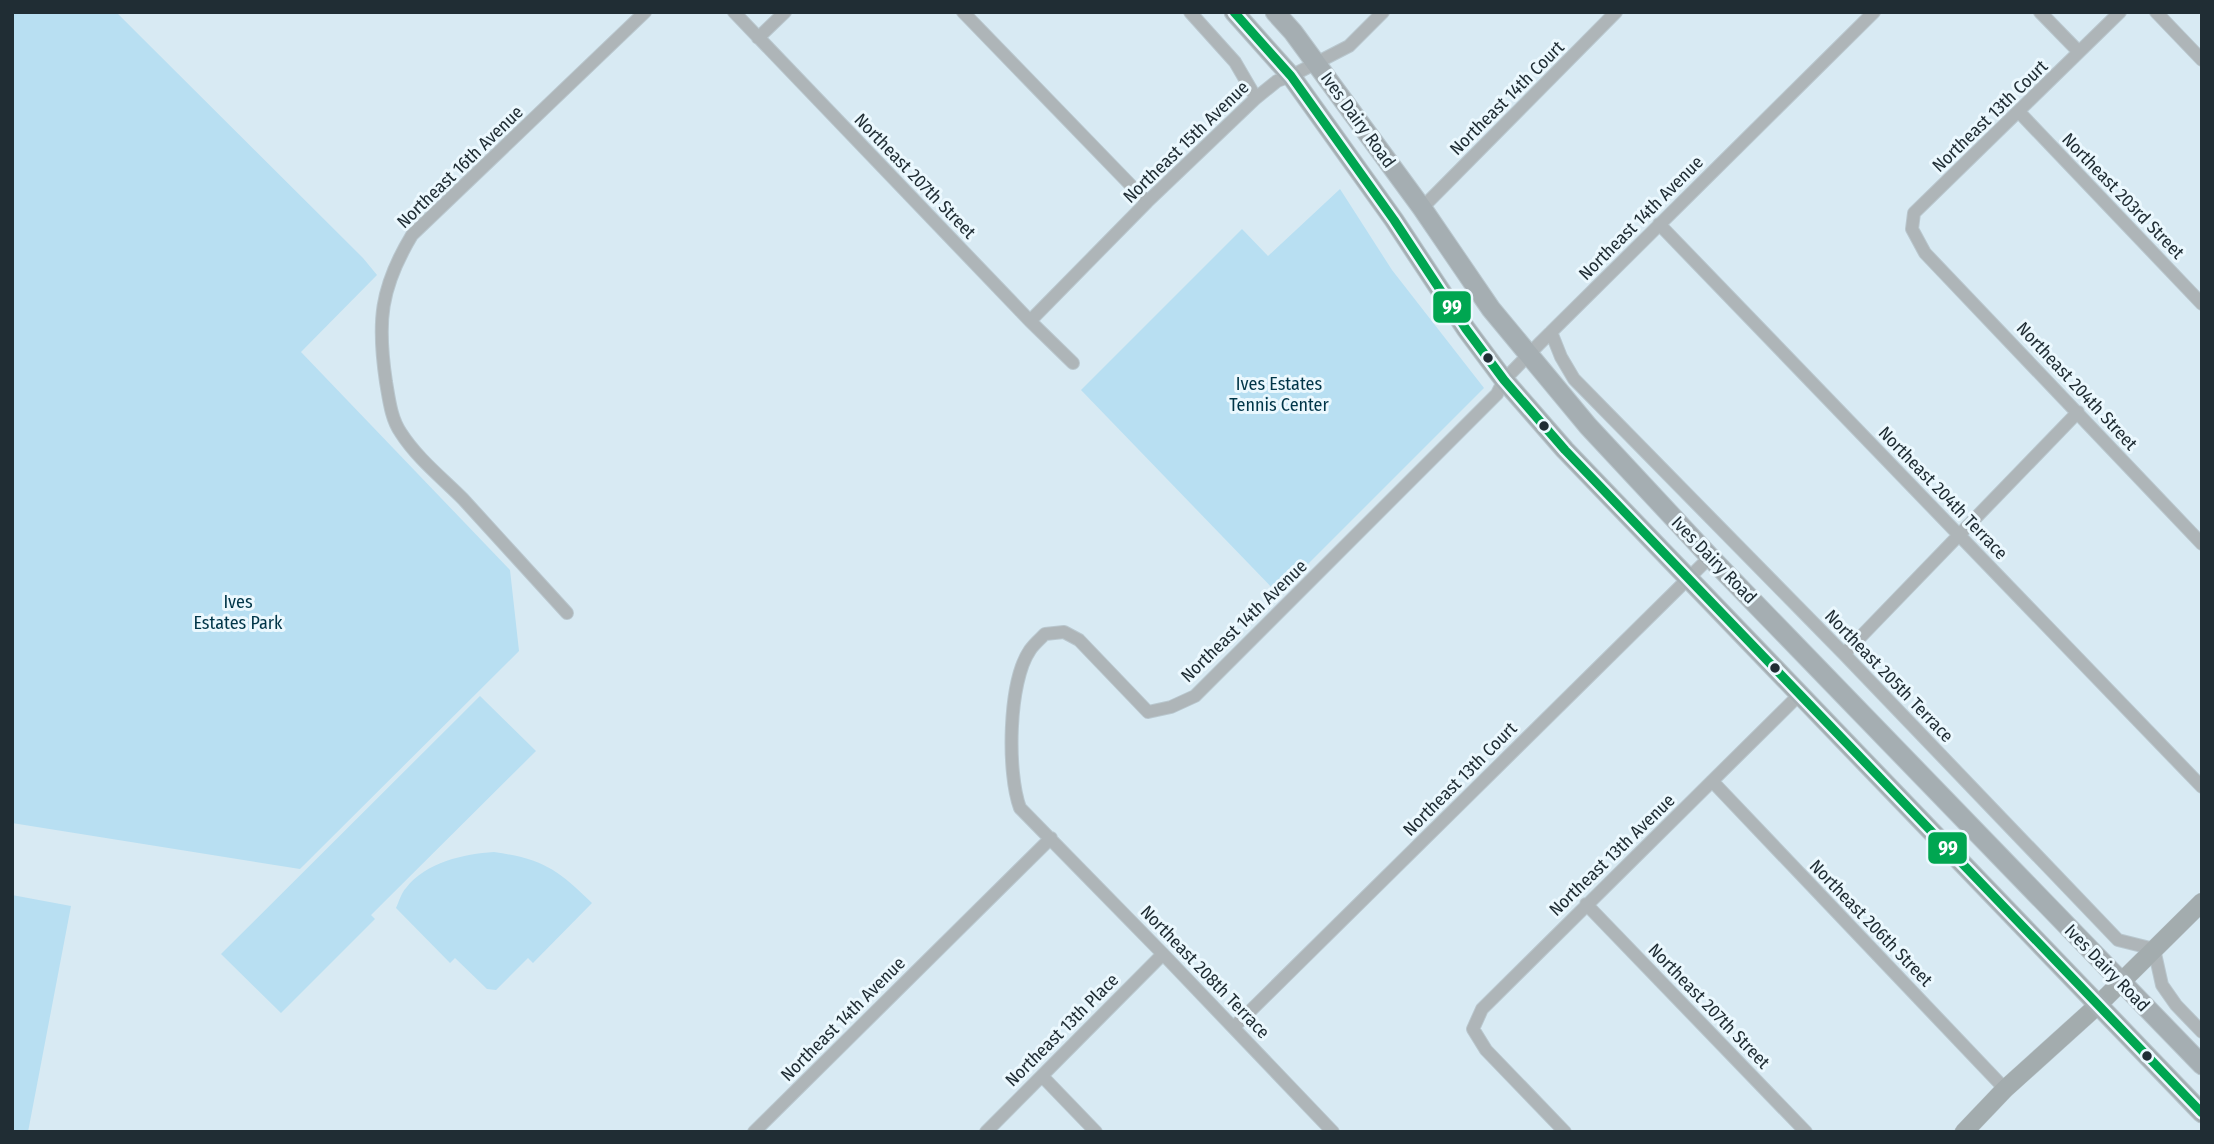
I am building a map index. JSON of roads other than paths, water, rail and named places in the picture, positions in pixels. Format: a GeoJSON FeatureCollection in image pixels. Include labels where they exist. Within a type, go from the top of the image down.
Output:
{"type":"FeatureCollection","features":[{"type":"Feature","properties":{"kind":"main road","name":"Ives Dairy Road"},"geometry":{"type":"LineString","coordinates":[[1234,12],[1292,76],[1394,220],[1466,329],[1504,380],[1565,450],[2202,1113]]}},
{"type":"Feature","properties":{"kind":"main road","name":"Ives Dairy Road"},"geometry":{"type":"LineString","coordinates":[[1275,12],[1316,63],[1422,208],[1491,309],[1588,426],[1710,557],[2202,1066]]}},
{"type":"Feature","properties":{"kind":"street","name":"Northeast 16th Avenue"},"geometry":{"type":"LineString","coordinates":[[567,613],[416,453],[399,431],[389,403],[382,355],[382,317],[386,289],[396,261],[412,235],[645,12]]}},
{"type":"Feature","properties":{"kind":"street","name":"Northeast 207th Street"},"geometry":{"type":"LineString","coordinates":[[734,12],[1073,363]]}},
{"type":"Feature","properties":{"kind":"street"},"geometry":{"type":"LineString","coordinates":[[758,38],[785,12]]}},
{"type":"Feature","properties":{"kind":"street"},"geometry":{"type":"LineString","coordinates":[[963,12],[1147,202]]}},
{"type":"Feature","properties":{"kind":"street"},"geometry":{"type":"LineString","coordinates":[[1190,12],[1235,62],[1256,98]]}},
{"type":"Feature","properties":{"kind":"street","name":"Northeast 15th Avenue"},"geometry":{"type":"LineString","coordinates":[[1030,321],[1147,202],[1256,98],[1276,81],[1292,76],[1349,46],[1383,12]]}},
{"type":"Feature","properties":{"kind":"street","name":"Northeast 14th Court"},"geometry":{"type":"LineString","coordinates":[[1422,208],[1616,12]]}},
{"type":"Feature","properties":{"kind":"street","name":"Northeast 14th Avenue"},"geometry":{"type":"LineString","coordinates":[[754,1132],[1051,838],[1036,827],[1020,808],[1014,792],[1011,745],[1018,678],[1030,650],[1045,634],[1064,632],[1079,640],[1148,712],[1171,707],[1195,696],[1484,408],[1497,394],[1504,380],[1528,355],[1874,12]]}},
{"type":"Feature","properties":{"kind":"street"},"geometry":{"type":"LineString","coordinates":[[2040,12],[2079,52]]}},
{"type":"Feature","properties":{"kind":"street","name":"Northeast 13th Court"},"geometry":{"type":"LineString","coordinates":[[1926,253],[1912,229],[1914,213],[2120,12]]}},
{"type":"Feature","properties":{"kind":"street"},"geometry":{"type":"LineString","coordinates":[[2156,12],[2202,60]]}},
{"type":"Feature","properties":{"kind":"street","name":"Northeast 203rd Street"},"geometry":{"type":"LineString","coordinates":[[2019,112],[2202,304]]}},
{"type":"Feature","properties":{"kind":"street","name":"Northeast 204th Terrace"},"geometry":{"type":"LineString","coordinates":[[1659,224],[2202,787]]}},
{"type":"Feature","properties":{"kind":"street","name":"Northeast 204th Street"},"geometry":{"type":"LineString","coordinates":[[1926,253],[2202,544]]}},
{"type":"Feature","properties":{"kind":"street","name":"Northeast 205th Terrace"},"geometry":{"type":"LineString","coordinates":[[1551,332],[1560,357],[1574,379],[1844,654],[2118,940],[2154,949]]}},
{"type":"Feature","properties":{"kind":"street"},"geometry":{"type":"LineString","coordinates":[[1844,654],[2078,412]]}},
{"type":"Feature","properties":{"kind":"street","name":"Northeast 13th Court"},"geometry":{"type":"LineString","coordinates":[[1234,1027],[1710,557]]}},
{"type":"Feature","properties":{"kind":"street","name":"Northeast 13th Avenue"},"geometry":{"type":"LineString","coordinates":[[1565,1132],[1486,1050],[1473,1029],[1482,1009],[1799,695]]}},
{"type":"Feature","properties":{"kind":"street","name":"Northeast 206th Street"},"geometry":{"type":"LineString","coordinates":[[1712,781],[2005,1090]]}},
{"type":"Feature","properties":{"kind":"street","name":"Northeast 208th Terrace"},"geometry":{"type":"LineString","coordinates":[[1051,838],[1333,1132]]}},
{"type":"Feature","properties":{"kind":"street"},"geometry":{"type":"LineString","coordinates":[[1964,1132],[2202,902]]}},
{"type":"Feature","properties":{"kind":"street","name":"Northeast 207th Street"},"geometry":{"type":"LineString","coordinates":[[1587,904],[1806,1132]]}},
{"type":"Feature","properties":{"kind":"street"},"geometry":{"type":"LineString","coordinates":[[2154,949],[2162,985],[2176,1005],[2202,1032]]}},
{"type":"Feature","properties":{"kind":"street","name":"Northeast 13th Place"},"geometry":{"type":"LineString","coordinates":[[986,1132],[1163,954]]}},
{"type":"Feature","properties":{"kind":"street"},"geometry":{"type":"LineString","coordinates":[[1042,1076],[1096,1132]]}},
{"type":"Feature","properties":{"kind":"park label","name":"Ives Estates Tennis Center"},"geometry":{"type":"Point","coordinates":[1279,394]}},
{"type":"Feature","properties":{"kind":"park label","name":"Ives Estates Park"},"geometry":{"type":"Point","coordinates":[238,612]}}]}
